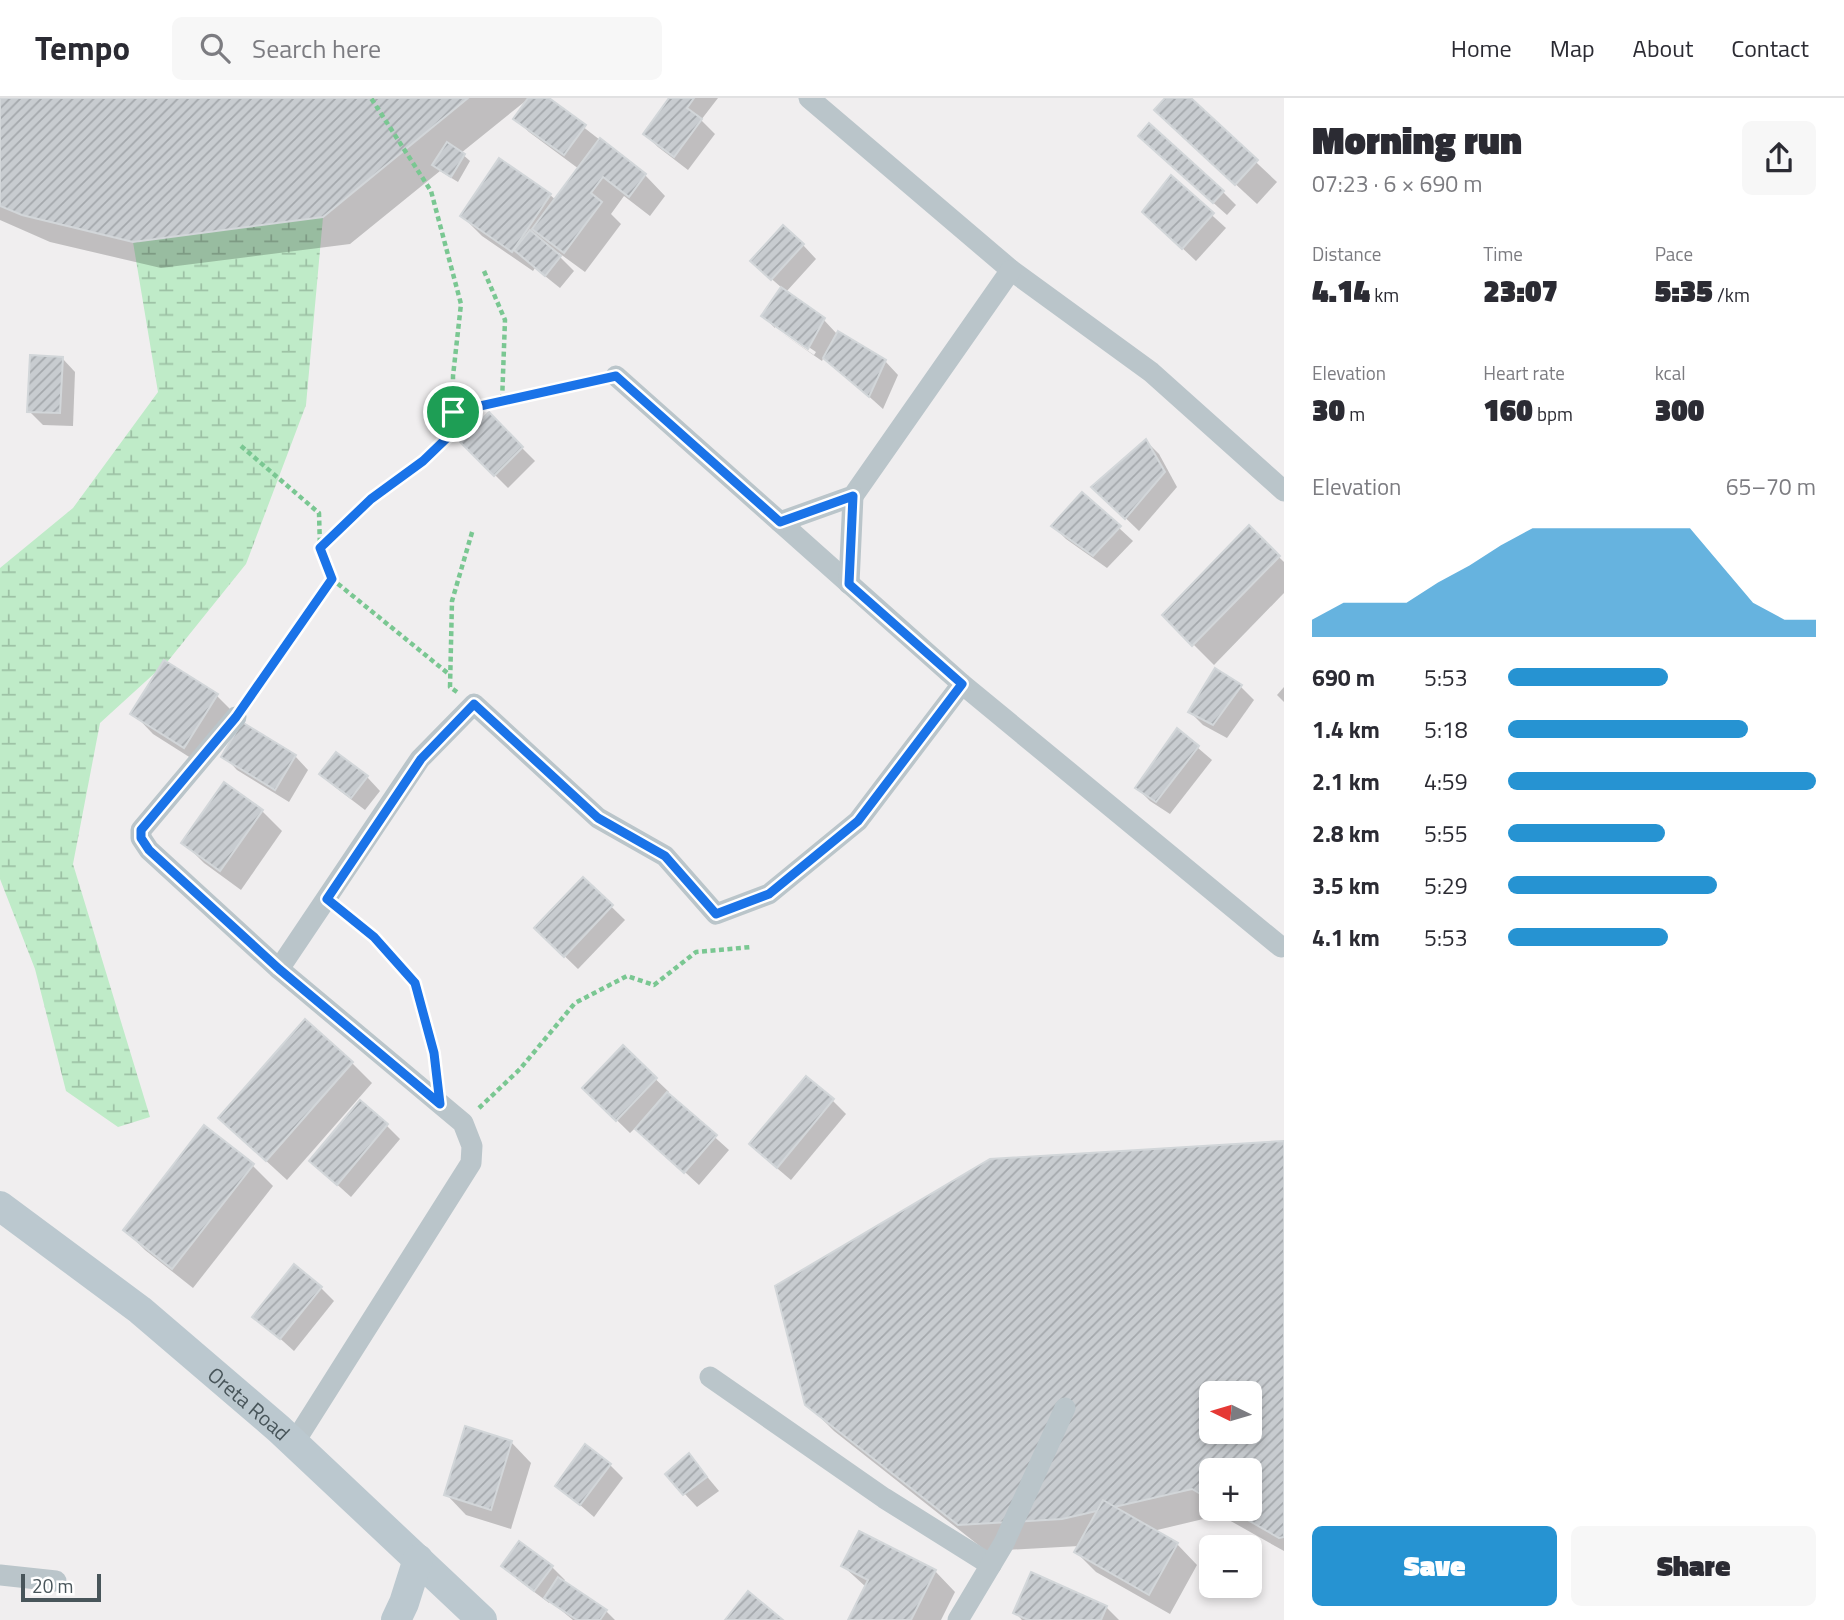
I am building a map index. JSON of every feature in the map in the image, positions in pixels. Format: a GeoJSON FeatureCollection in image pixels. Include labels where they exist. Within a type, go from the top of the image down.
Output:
{"type":"FeatureCollection","features":[{"type":"Feature","properties":{"kind":"street"},"geometry":{"type":"LineString","coordinates":[[808,98],[1012,270],[1151,372],[1284,491]]}},
{"type":"Feature","properties":{"kind":"street"},"geometry":{"type":"LineString","coordinates":[[849,584],[853,496],[1012,270]]}},
{"type":"Feature","properties":{"kind":"street"},"geometry":{"type":"LineString","coordinates":[[616,376],[962,684],[1282,947]]}},
{"type":"Feature","properties":{"kind":"street"},"geometry":{"type":"LineString","coordinates":[[780,522],[853,496]]}},
{"type":"Feature","properties":{"kind":"street"},"geometry":{"type":"LineString","coordinates":[[279,969],[421,759],[474,704],[598,818],[665,856],[716,914],[769,894],[858,821],[962,684]]}},
{"type":"Feature","properties":{"kind":"street"},"geometry":{"type":"LineString","coordinates":[[236,717],[141,830],[141,838],[149,850],[279,969],[463,1123],[472,1146],[471,1163],[294,1443]]}},
{"type":"Feature","properties":{"kind":"street","name":"Oreta Road"},"geometry":{"type":"LineString","coordinates":[[0,1206],[140,1310],[294,1443],[482,1620]]}},
{"type":"Feature","properties":{"kind":"street"},"geometry":{"type":"LineString","coordinates":[[710,1377],[884,1498],[990,1565]]}},
{"type":"Feature","properties":{"kind":"street"},"geometry":{"type":"LineString","coordinates":[[958,1620],[1004,1544],[1065,1409]]}},
{"type":"Feature","properties":{"kind":"street"},"geometry":{"type":"LineString","coordinates":[[396,1620],[418,1559]]}},
{"type":"Feature","properties":{"kind":"street"},"geometry":{"type":"LineString","coordinates":[[0,1575],[56,1581]]}},
{"type":"Feature","properties":{"kind":"path"},"geometry":{"type":"LineString","coordinates":[[320,548],[371,499],[423,461],[453,432],[453,376],[461,304],[431,191],[371,98]]}},
{"type":"Feature","properties":{"kind":"path"},"geometry":{"type":"LineString","coordinates":[[484,271],[505,320],[502,402]]}},
{"type":"Feature","properties":{"kind":"path"},"geometry":{"type":"LineString","coordinates":[[453,412],[616,376]]}},
{"type":"Feature","properties":{"kind":"path"},"geometry":{"type":"LineString","coordinates":[[241,446],[319,513],[320,548],[332,579],[450,675]]}},
{"type":"Feature","properties":{"kind":"path"},"geometry":{"type":"LineString","coordinates":[[473,529],[452,601],[450,687],[474,704]]}},
{"type":"Feature","properties":{"kind":"path"},"geometry":{"type":"LineString","coordinates":[[236,717],[332,579]]}},
{"type":"Feature","properties":{"kind":"path"},"geometry":{"type":"LineString","coordinates":[[327,899],[374,937],[415,983],[434,1053],[440,1104]]}},
{"type":"Feature","properties":{"kind":"path"},"geometry":{"type":"LineString","coordinates":[[463,1123],[520,1069],[575,1003],[627,976],[654,985],[696,952],[751,947]]}},
{"type":"Feature","properties":{"kind":"green space"},"geometry":{"type":"Polygon","coordinates":[[[323,217],[306,405],[246,564],[168,661],[100,723],[73,864],[150,1117],[118,1127],[66,1091],[35,969],[0,879],[0,568],[73,508],[158,392],[133,242],[323,217]]]}},
{"type":"Feature","properties":{"kind":"building"},"geometry":{"type":"Polygon","coordinates":[[[0,98],[468,98],[323,217],[133,242],[22,215],[0,206],[0,98]]]}},
{"type":"Feature","properties":{"kind":"building"},"geometry":{"type":"Polygon","coordinates":[[[528,98],[549,98],[586,125],[564,155],[513,119],[528,98]]]}},
{"type":"Feature","properties":{"kind":"building"},"geometry":{"type":"Polygon","coordinates":[[[669,98],[694,98],[687,108],[702,119],[674,157],[643,134],[669,98]]]}},
{"type":"Feature","properties":{"kind":"building"},"geometry":{"type":"Polygon","coordinates":[[[1165,98],[1191,98],[1258,160],[1235,185],[1154,110],[1165,98]]]}},
{"type":"Feature","properties":{"kind":"building"},"geometry":{"type":"Polygon","coordinates":[[[1149,123],[1224,191],[1213,203],[1138,136],[1149,123]]]}},
{"type":"Feature","properties":{"kind":"building"},"geometry":{"type":"Polygon","coordinates":[[[600,138],[646,174],[629,197],[603,177],[591,193],[602,202],[564,253],[532,229],[600,138]]]}},
{"type":"Feature","properties":{"kind":"building"},"geometry":{"type":"Polygon","coordinates":[[[447,142],[465,154],[451,177],[432,165],[447,142]]]}},
{"type":"Feature","properties":{"kind":"building"},"geometry":{"type":"Polygon","coordinates":[[[499,158],[551,194],[512,252],[460,216],[499,158]]]}},
{"type":"Feature","properties":{"kind":"building"},"geometry":{"type":"Polygon","coordinates":[[[1171,175],[1214,213],[1182,249],[1142,212],[1171,175]]]}},
{"type":"Feature","properties":{"kind":"building"},"geometry":{"type":"Polygon","coordinates":[[[783,225],[804,244],[771,280],[750,261],[783,225]]]}},
{"type":"Feature","properties":{"kind":"building"},"geometry":{"type":"Polygon","coordinates":[[[530,230],[561,256],[545,276],[514,250],[530,230]]]}},
{"type":"Feature","properties":{"kind":"building"},"geometry":{"type":"Polygon","coordinates":[[[781,287],[825,318],[808,349],[761,316],[781,287]]]}},
{"type":"Feature","properties":{"kind":"building"},"geometry":{"type":"Polygon","coordinates":[[[838,331],[886,360],[869,397],[823,358],[838,331]]]}},
{"type":"Feature","properties":{"kind":"building"},"geometry":{"type":"Polygon","coordinates":[[[30,355],[63,357],[60,413],[27,412],[30,355]]]}},
{"type":"Feature","properties":{"kind":"building"},"geometry":{"type":"Polygon","coordinates":[[[489,412],[523,447],[494,476],[460,442],[489,412]]]}},
{"type":"Feature","properties":{"kind":"building"},"geometry":{"type":"Polygon","coordinates":[[[1146,439],[1165,472],[1125,519],[1091,487],[1146,439]]]}},
{"type":"Feature","properties":{"kind":"building"},"geometry":{"type":"Polygon","coordinates":[[[1082,492],[1121,526],[1093,556],[1051,526],[1082,492]]]}},
{"type":"Feature","properties":{"kind":"building"},"geometry":{"type":"Polygon","coordinates":[[[1249,525],[1280,556],[1192,646],[1162,615],[1249,525]]]}},
{"type":"Feature","properties":{"kind":"building"},"geometry":{"type":"Polygon","coordinates":[[[164,660],[218,694],[184,748],[130,714],[164,660]]]}},
{"type":"Feature","properties":{"kind":"building"},"geometry":{"type":"Polygon","coordinates":[[[1215,668],[1242,685],[1213,725],[1188,712],[1215,668]]]}},
{"type":"Feature","properties":{"kind":"building"},"geometry":{"type":"Polygon","coordinates":[[[242,722],[296,755],[275,790],[221,757],[242,722]]]}},
{"type":"Feature","properties":{"kind":"building"},"geometry":{"type":"Polygon","coordinates":[[[1177,728],[1199,746],[1156,802],[1135,788],[1177,728]]]}},
{"type":"Feature","properties":{"kind":"building"},"geometry":{"type":"Polygon","coordinates":[[[336,752],[368,776],[351,798],[319,774],[336,752]]]}},
{"type":"Feature","properties":{"kind":"building"},"geometry":{"type":"Polygon","coordinates":[[[224,782],[263,810],[220,871],[181,843],[224,782]]]}},
{"type":"Feature","properties":{"kind":"building"},"geometry":{"type":"Polygon","coordinates":[[[583,877],[613,905],[564,957],[534,928],[583,877]]]}},
{"type":"Feature","properties":{"kind":"building"},"geometry":{"type":"Polygon","coordinates":[[[305,1019],[353,1062],[266,1161],[218,1118],[305,1019]]]}},
{"type":"Feature","properties":{"kind":"building"},"geometry":{"type":"Polygon","coordinates":[[[623,1045],[657,1078],[616,1121],[582,1088],[623,1045]]]}},
{"type":"Feature","properties":{"kind":"building"},"geometry":{"type":"Polygon","coordinates":[[[806,1076],[834,1099],[777,1168],[749,1144],[806,1076]]]}},
{"type":"Feature","properties":{"kind":"building"},"geometry":{"type":"Polygon","coordinates":[[[667,1092],[717,1135],[684,1173],[635,1129],[667,1092]]]}},
{"type":"Feature","properties":{"kind":"building"},"geometry":{"type":"Polygon","coordinates":[[[360,1100],[388,1124],[337,1185],[309,1161],[360,1100]]]}},
{"type":"Feature","properties":{"kind":"building"},"geometry":{"type":"Polygon","coordinates":[[[204,1125],[254,1164],[172,1269],[123,1230],[204,1125]]]}},
{"type":"Feature","properties":{"kind":"building"},"geometry":{"type":"Polygon","coordinates":[[[1284,1141],[1284,1537],[1279,1538],[1250,1521],[1262,1521],[1262,1458],[1199,1458],[1199,1493],[1192,1489],[1062,1519],[958,1525],[805,1405],[775,1286],[990,1159],[1284,1141]]]}},
{"type":"Feature","properties":{"kind":"building"},"geometry":{"type":"Polygon","coordinates":[[[294,1264],[322,1287],[280,1339],[252,1317],[294,1264]]]}},
{"type":"Feature","properties":{"kind":"building"},"geometry":{"type":"Polygon","coordinates":[[[465,1426],[512,1441],[491,1510],[444,1495],[465,1426]]]}},
{"type":"Feature","properties":{"kind":"building"},"geometry":{"type":"Polygon","coordinates":[[[585,1444],[611,1464],[580,1505],[555,1486],[585,1444]]]}},
{"type":"Feature","properties":{"kind":"building"},"geometry":{"type":"Polygon","coordinates":[[[689,1453],[707,1477],[683,1495],[665,1474],[689,1453]]]}},
{"type":"Feature","properties":{"kind":"building"},"geometry":{"type":"Polygon","coordinates":[[[1103,1500],[1178,1543],[1149,1595],[1074,1552],[1103,1500]]]}},
{"type":"Feature","properties":{"kind":"building"},"geometry":{"type":"Polygon","coordinates":[[[859,1531],[936,1570],[911,1620],[848,1620],[868,1580],[841,1566],[859,1531]]]}},
{"type":"Feature","properties":{"kind":"building"},"geometry":{"type":"Polygon","coordinates":[[[519,1541],[553,1566],[534,1591],[501,1566],[519,1541]]]}},
{"type":"Feature","properties":{"kind":"building"},"geometry":{"type":"Polygon","coordinates":[[[1031,1572],[1107,1606],[1101,1620],[1028,1620],[1013,1613],[1031,1572]]]}},
{"type":"Feature","properties":{"kind":"building"},"geometry":{"type":"Polygon","coordinates":[[[558,1577],[607,1610],[600,1620],[577,1620],[544,1598],[558,1577]]]}},
{"type":"Feature","properties":{"kind":"building"},"geometry":{"type":"Polygon","coordinates":[[[748,1591],[783,1620],[725,1620],[748,1591]]]}},
{"type":"Feature","properties":{"kind":"route"},"geometry":{"type":"LineString","coordinates":[[616,376],[780,522],[853,496],[849,584],[962,684],[858,821],[769,894],[716,914],[665,856],[598,818],[474,704],[421,759],[327,899],[374,937],[415,983],[434,1053],[440,1104],[279,969],[149,850],[141,838],[141,830],[236,717],[332,579],[320,548],[371,499],[423,461],[453,432],[453,412],[616,376]]}}]}
